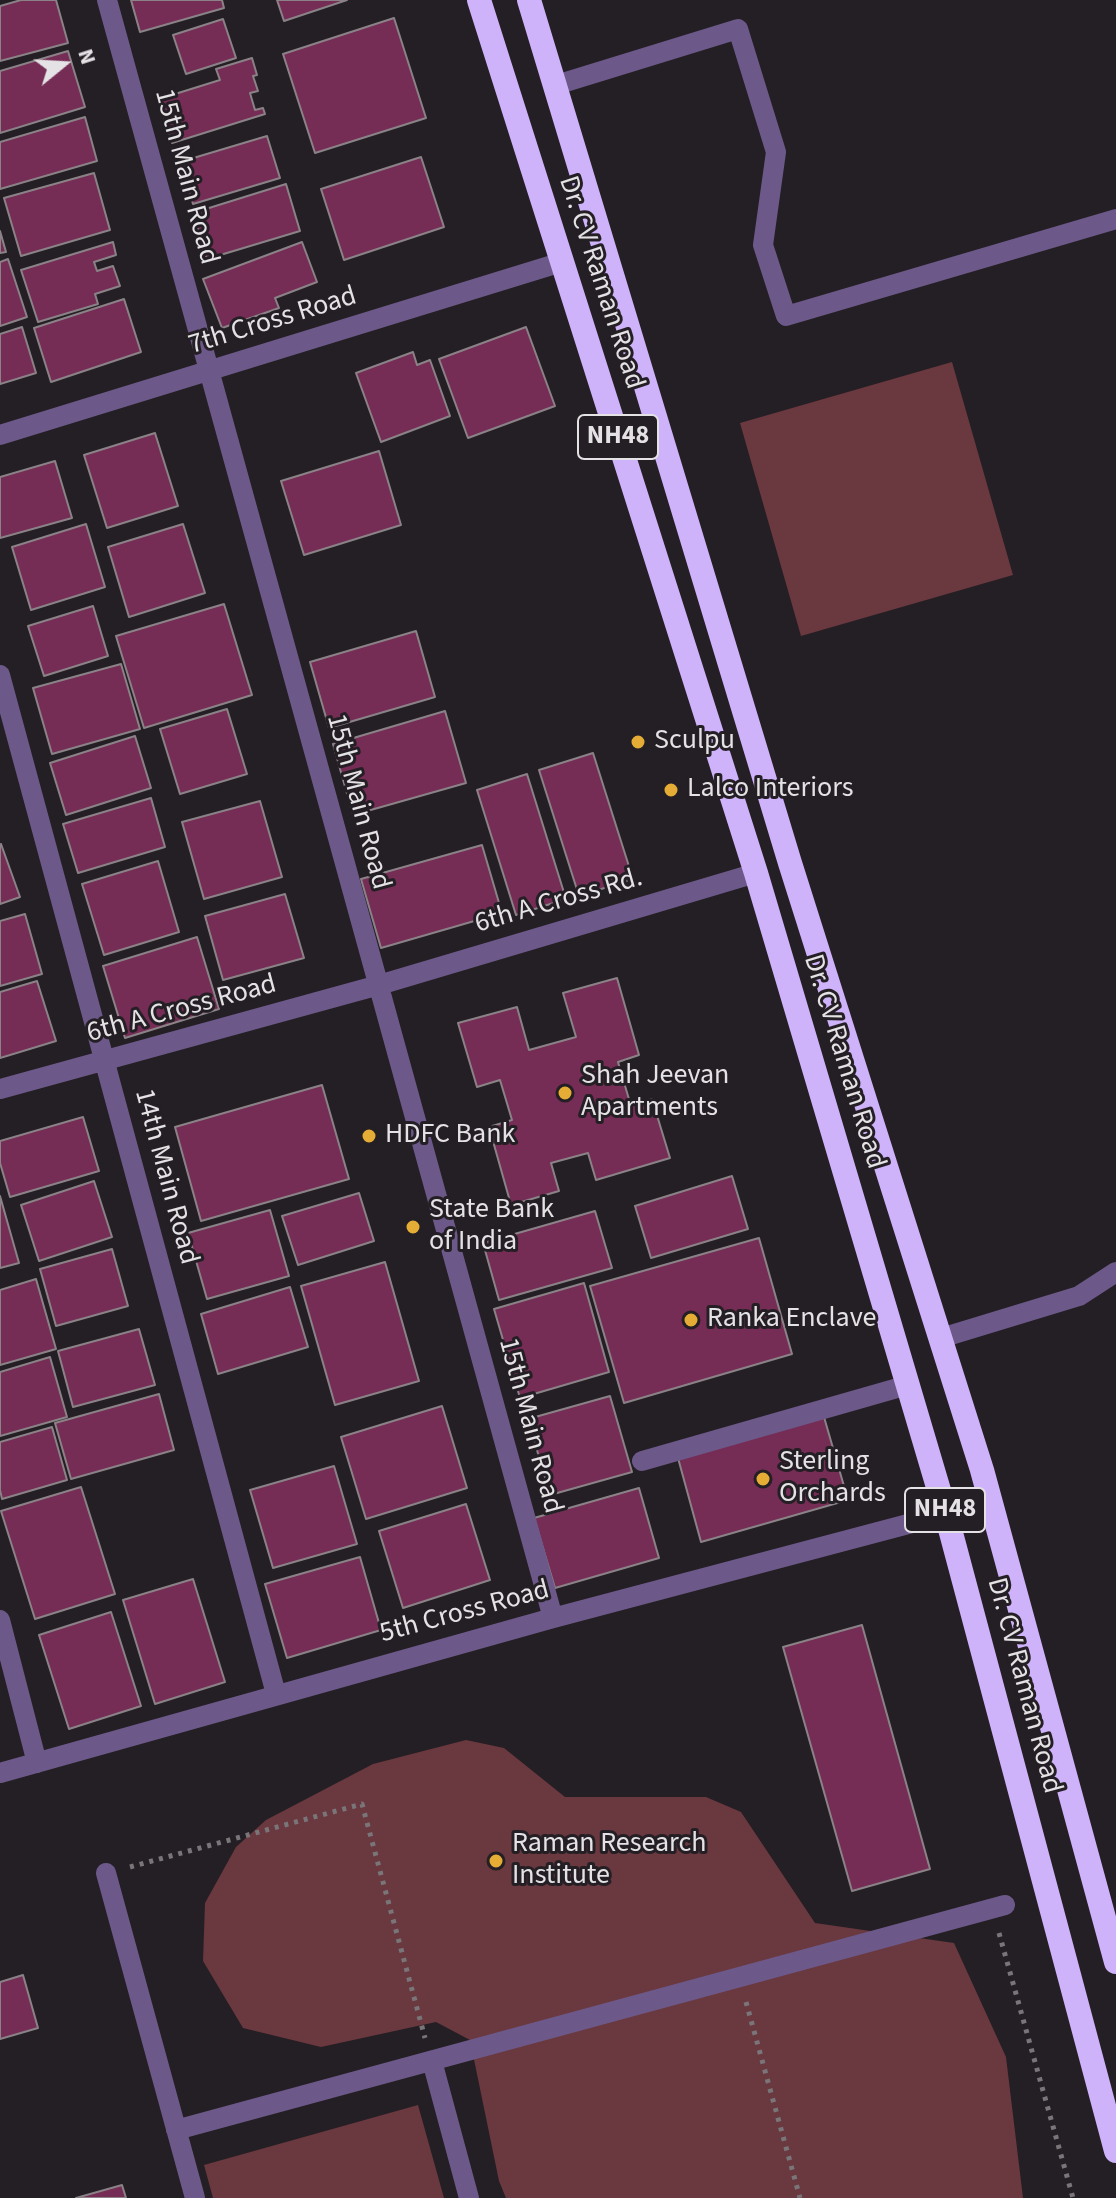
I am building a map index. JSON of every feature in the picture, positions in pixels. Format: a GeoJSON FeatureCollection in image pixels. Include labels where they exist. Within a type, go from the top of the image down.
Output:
{"type":"FeatureCollection","features":[{"type":"Feature","properties":{"kind":"highway","name":"Dr. CV Raman Road"},"geometry":{"type":"LineString","coordinates":[[479,0],[756,873],[908,1385],[946,1514],[1116,2151]]}},
{"type":"Feature","properties":{"kind":"highway","name":"Dr. CV Raman Road"},"geometry":{"type":"LineString","coordinates":[[529,0],[790,863],[982,1470],[1116,1962]]}},
{"type":"Feature","properties":{"kind":"street","name":"15th Main Road"},"geometry":{"type":"LineString","coordinates":[[107,0],[553,1618]]}},
{"type":"Feature","properties":{"kind":"street"},"geometry":{"type":"LineString","coordinates":[[556,85],[738,29],[776,152],[763,245],[786,316],[1116,219]]}},
{"type":"Feature","properties":{"kind":"street","name":"7th Cross Road"},"geometry":{"type":"LineString","coordinates":[[0,435],[562,262]]}},
{"type":"Feature","properties":{"kind":"street","name":"14th Main Road"},"geometry":{"type":"LineString","coordinates":[[0,675],[276,1694]]}},
{"type":"Feature","properties":{"kind":"street","name":"6th A Cross Rd."},"geometry":{"type":"LineString","coordinates":[[379,985],[756,873]]}},
{"type":"Feature","properties":{"kind":"street","name":"6th A Cross Road"},"geometry":{"type":"LineString","coordinates":[[0,1089],[379,985]]}},
{"type":"Feature","properties":{"kind":"street"},"geometry":{"type":"LineString","coordinates":[[941,1338],[1079,1296],[1116,1272]]}},
{"type":"Feature","properties":{"kind":"street"},"geometry":{"type":"LineString","coordinates":[[642,1461],[908,1385]]}},
{"type":"Feature","properties":{"kind":"street","name":"5th Cross Road"},"geometry":{"type":"LineString","coordinates":[[0,1773],[553,1618],[946,1514]]}},
{"type":"Feature","properties":{"kind":"street"},"geometry":{"type":"LineString","coordinates":[[0,1620],[37,1763]]}},
{"type":"Feature","properties":{"kind":"street"},"geometry":{"type":"LineString","coordinates":[[106,1873],[195,2198]]}},
{"type":"Feature","properties":{"kind":"street"},"geometry":{"type":"LineString","coordinates":[[176,2130],[999,1907]]}},
{"type":"Feature","properties":{"kind":"street"},"geometry":{"type":"LineString","coordinates":[[432,2061],[469,2198]]}},
{"type":"Feature","properties":{"kind":"path"},"geometry":{"type":"LineString","coordinates":[[106,1873],[362,1804],[432,2061]]}},
{"type":"Feature","properties":{"kind":"path"},"geometry":{"type":"LineString","coordinates":[[999,1907],[1073,2198]]}},
{"type":"Feature","properties":{"kind":"path"},"geometry":{"type":"LineString","coordinates":[[740,1977],[800,2198]]}},
{"type":"Feature","properties":{"kind":"shaded area"},"geometry":{"type":"Polygon","coordinates":[[[952,362],[1013,575],[801,636],[740,423],[952,362]]]}},
{"type":"Feature","properties":{"kind":"shaded area"},"geometry":{"type":"Polygon","coordinates":[[[466,1740],[504,1748],[565,1797],[706,1797],[741,1812],[815,1923],[954,1943],[1006,2057],[1023,2198],[506,2198],[499,2181],[470,2040],[436,2022],[321,2047],[243,2028],[203,1961],[205,1903],[236,1847],[266,1820],[373,1764],[466,1740]]]}},
{"type":"Feature","properties":{"kind":"shaded area"},"geometry":{"type":"Polygon","coordinates":[[[418,2105],[444,2198],[213,2198],[204,2165],[418,2105]]]}},
{"type":"Feature","properties":{"kind":"building"},"geometry":{"type":"Polygon","coordinates":[[[21,0],[56,0],[68,43],[0,61],[0,6],[21,0]]]}},
{"type":"Feature","properties":{"kind":"building"},"geometry":{"type":"Polygon","coordinates":[[[131,0],[222,0],[224,8],[140,32],[131,0]]]}},
{"type":"Feature","properties":{"kind":"building"},"geometry":{"type":"Polygon","coordinates":[[[277,0],[347,0],[284,21],[277,0]]]}},
{"type":"Feature","properties":{"kind":"building"},"geometry":{"type":"Polygon","coordinates":[[[394,18],[426,118],[315,153],[283,54],[394,18]]]}},
{"type":"Feature","properties":{"kind":"building"},"geometry":{"type":"Polygon","coordinates":[[[223,19],[236,58],[186,74],[173,35],[223,19]]]}},
{"type":"Feature","properties":{"kind":"building"},"geometry":{"type":"Polygon","coordinates":[[[68,51],[85,107],[0,133],[0,71],[68,51]]]}},
{"type":"Feature","properties":{"kind":"building"},"geometry":{"type":"Polygon","coordinates":[[[252,58],[258,91],[250,93],[255,110],[263,108],[265,114],[172,143],[159,99],[220,80],[216,69],[252,58]]]}},
{"type":"Feature","properties":{"kind":"building"},"geometry":{"type":"Polygon","coordinates":[[[85,117],[97,161],[0,189],[0,142],[85,117]]]}},
{"type":"Feature","properties":{"kind":"building"},"geometry":{"type":"Polygon","coordinates":[[[267,136],[280,178],[193,204],[180,162],[267,136]]]}},
{"type":"Feature","properties":{"kind":"building"},"geometry":{"type":"Polygon","coordinates":[[[421,157],[444,227],[344,260],[321,189],[421,157]]]}},
{"type":"Feature","properties":{"kind":"building"},"geometry":{"type":"Polygon","coordinates":[[[94,173],[110,230],[21,256],[4,198],[94,173]]]}},
{"type":"Feature","properties":{"kind":"building"},"geometry":{"type":"Polygon","coordinates":[[[286,184],[300,231],[207,259],[193,213],[286,184]]]}},
{"type":"Feature","properties":{"kind":"building"},"geometry":{"type":"Polygon","coordinates":[[[0,231],[6,252],[0,253],[0,231]]]}},
{"type":"Feature","properties":{"kind":"building"},"geometry":{"type":"Polygon","coordinates":[[[113,242],[116,255],[94,262],[97,271],[113,266],[120,286],[95,294],[98,304],[38,322],[21,270],[113,242]]]}},
{"type":"Feature","properties":{"kind":"building"},"geometry":{"type":"Polygon","coordinates":[[[302,242],[317,282],[275,298],[279,308],[222,328],[203,279],[302,242]]]}},
{"type":"Feature","properties":{"kind":"building"},"geometry":{"type":"Polygon","coordinates":[[[8,259],[27,317],[0,326],[0,262],[8,259]]]}},
{"type":"Feature","properties":{"kind":"building"},"geometry":{"type":"Polygon","coordinates":[[[124,299],[141,352],[51,382],[34,328],[124,299]]]}},
{"type":"Feature","properties":{"kind":"building"},"geometry":{"type":"Polygon","coordinates":[[[22,327],[36,373],[0,384],[0,334],[22,327]]]}},
{"type":"Feature","properties":{"kind":"building"},"geometry":{"type":"Polygon","coordinates":[[[526,327],[555,406],[468,438],[439,359],[526,327]]]}},
{"type":"Feature","properties":{"kind":"building"},"geometry":{"type":"Polygon","coordinates":[[[413,352],[417,365],[430,360],[450,416],[381,442],[356,373],[413,352]]]}},
{"type":"Feature","properties":{"kind":"building"},"geometry":{"type":"Polygon","coordinates":[[[155,433],[178,506],[107,528],[84,455],[155,433]]]}},
{"type":"Feature","properties":{"kind":"building"},"geometry":{"type":"Polygon","coordinates":[[[379,451],[401,525],[304,555],[281,481],[379,451]]]}},
{"type":"Feature","properties":{"kind":"building"},"geometry":{"type":"Polygon","coordinates":[[[55,461],[72,518],[0,538],[0,477],[55,461]]]}},
{"type":"Feature","properties":{"kind":"building"},"geometry":{"type":"Polygon","coordinates":[[[86,524],[105,587],[31,610],[12,547],[86,524]]]}},
{"type":"Feature","properties":{"kind":"building"},"geometry":{"type":"Polygon","coordinates":[[[183,524],[205,593],[129,617],[108,547],[183,524]]]}},
{"type":"Feature","properties":{"kind":"building"},"geometry":{"type":"Polygon","coordinates":[[[224,604],[252,695],[144,728],[116,636],[224,604]]]}},
{"type":"Feature","properties":{"kind":"building"},"geometry":{"type":"Polygon","coordinates":[[[93,606],[108,656],[44,676],[28,626],[93,606]]]}},
{"type":"Feature","properties":{"kind":"building"},"geometry":{"type":"Polygon","coordinates":[[[416,631],[435,697],[329,728],[310,662],[416,631]]]}},
{"type":"Feature","properties":{"kind":"building"},"geometry":{"type":"Polygon","coordinates":[[[121,664],[140,729],[52,754],[33,688],[121,664]]]}},
{"type":"Feature","properties":{"kind":"building"},"geometry":{"type":"Polygon","coordinates":[[[227,709],[247,774],[180,794],[160,729],[227,709]]]}},
{"type":"Feature","properties":{"kind":"building"},"geometry":{"type":"Polygon","coordinates":[[[445,711],[466,783],[353,815],[333,744],[445,711]]]}},
{"type":"Feature","properties":{"kind":"building"},"geometry":{"type":"Polygon","coordinates":[[[135,736],[151,788],[66,815],[50,763],[135,736]]]}},
{"type":"Feature","properties":{"kind":"building"},"geometry":{"type":"Polygon","coordinates":[[[593,753],[633,879],[579,896],[539,770],[593,753]]]}},
{"type":"Feature","properties":{"kind":"building"},"geometry":{"type":"Polygon","coordinates":[[[527,774],[566,899],[516,915],[477,790],[527,774]]]}},
{"type":"Feature","properties":{"kind":"building"},"geometry":{"type":"Polygon","coordinates":[[[151,798],[165,847],[78,873],[63,824],[151,798]]]}},
{"type":"Feature","properties":{"kind":"building"},"geometry":{"type":"Polygon","coordinates":[[[260,801],[282,877],[204,899],[182,822],[260,801]]]}},
{"type":"Feature","properties":{"kind":"building"},"geometry":{"type":"Polygon","coordinates":[[[0,845],[20,897],[0,904],[0,845]]]}},
{"type":"Feature","properties":{"kind":"building"},"geometry":{"type":"Polygon","coordinates":[[[482,845],[502,913],[381,948],[361,879],[482,845]]]}},
{"type":"Feature","properties":{"kind":"building"},"geometry":{"type":"Polygon","coordinates":[[[158,861],[179,932],[104,955],[82,884],[158,861]]]}},
{"type":"Feature","properties":{"kind":"building"},"geometry":{"type":"Polygon","coordinates":[[[285,894],[304,958],[223,980],[205,916],[285,894]]]}},
{"type":"Feature","properties":{"kind":"building"},"geometry":{"type":"Polygon","coordinates":[[[25,914],[42,974],[0,986],[0,921],[25,914]]]}},
{"type":"Feature","properties":{"kind":"building"},"geometry":{"type":"Polygon","coordinates":[[[197,937],[219,1009],[125,1038],[103,966],[197,937]]]}},
{"type":"Feature","properties":{"kind":"building","name":"Shah Jeevan Apartments"},"geometry":{"type":"Polygon","coordinates":[[[617,978],[639,1055],[618,1062],[631,1106],[652,1099],[670,1158],[596,1180],[588,1153],[551,1163],[559,1191],[511,1205],[489,1127],[512,1120],[500,1080],[477,1087],[458,1023],[517,1007],[529,1050],[576,1037],[563,993],[617,978]]]}},
{"type":"Feature","properties":{"kind":"building"},"geometry":{"type":"Polygon","coordinates":[[[37,981],[56,1041],[0,1058],[0,992],[37,981]]]}},
{"type":"Feature","properties":{"kind":"building"},"geometry":{"type":"Polygon","coordinates":[[[322,1085],[349,1179],[201,1221],[175,1127],[322,1085]]]}},
{"type":"Feature","properties":{"kind":"building"},"geometry":{"type":"Polygon","coordinates":[[[83,1117],[99,1171],[10,1197],[0,1163],[0,1141],[83,1117]]]}},
{"type":"Feature","properties":{"kind":"building"},"geometry":{"type":"Polygon","coordinates":[[[732,1176],[748,1229],[651,1258],[635,1206],[732,1176]]]}},
{"type":"Feature","properties":{"kind":"building"},"geometry":{"type":"Polygon","coordinates":[[[94,1181],[112,1237],[39,1261],[21,1205],[94,1181]]]}},
{"type":"Feature","properties":{"kind":"building"},"geometry":{"type":"Polygon","coordinates":[[[359,1193],[374,1241],[298,1265],[282,1216],[359,1193]]]}},
{"type":"Feature","properties":{"kind":"building"},"geometry":{"type":"Polygon","coordinates":[[[0,1196],[19,1263],[0,1268],[0,1196]]]}},
{"type":"Feature","properties":{"kind":"building"},"geometry":{"type":"Polygon","coordinates":[[[270,1210],[289,1276],[207,1299],[188,1233],[270,1210]]]}},
{"type":"Feature","properties":{"kind":"building"},"geometry":{"type":"Polygon","coordinates":[[[595,1211],[612,1268],[499,1300],[483,1243],[595,1211]]]}},
{"type":"Feature","properties":{"kind":"building","name":"Ranka Enclave"},"geometry":{"type":"Polygon","coordinates":[[[759,1238],[792,1354],[624,1403],[590,1286],[759,1238]]]}},
{"type":"Feature","properties":{"kind":"building"},"geometry":{"type":"Polygon","coordinates":[[[112,1249],[128,1306],[56,1326],[40,1269],[112,1249]]]}},
{"type":"Feature","properties":{"kind":"building"},"geometry":{"type":"Polygon","coordinates":[[[385,1262],[419,1381],[335,1405],[301,1286],[385,1262]]]}},
{"type":"Feature","properties":{"kind":"building"},"geometry":{"type":"Polygon","coordinates":[[[36,1279],[56,1349],[0,1365],[0,1290],[36,1279]]]}},
{"type":"Feature","properties":{"kind":"building"},"geometry":{"type":"Polygon","coordinates":[[[584,1283],[609,1372],[520,1398],[494,1309],[584,1283]]]}},
{"type":"Feature","properties":{"kind":"building"},"geometry":{"type":"Polygon","coordinates":[[[290,1287],[308,1347],[218,1374],[201,1314],[290,1287]]]}},
{"type":"Feature","properties":{"kind":"building"},"geometry":{"type":"Polygon","coordinates":[[[139,1329],[155,1385],[73,1407],[58,1351],[139,1329]]]}},
{"type":"Feature","properties":{"kind":"building"},"geometry":{"type":"Polygon","coordinates":[[[50,1357],[67,1417],[0,1436],[0,1372],[50,1357]]]}},
{"type":"Feature","properties":{"kind":"building"},"geometry":{"type":"Polygon","coordinates":[[[159,1394],[174,1450],[71,1479],[55,1423],[159,1394]]]}},
{"type":"Feature","properties":{"kind":"building"},"geometry":{"type":"Polygon","coordinates":[[[610,1396],[632,1472],[550,1495],[528,1419],[610,1396]]]}},
{"type":"Feature","properties":{"kind":"building"},"geometry":{"type":"Polygon","coordinates":[[[442,1406],[467,1488],[366,1519],[341,1437],[442,1406]]]}},
{"type":"Feature","properties":{"kind":"building","name":"Sterling Orchards"},"geometry":{"type":"Polygon","coordinates":[[[824,1417],[848,1500],[701,1542],[678,1458],[824,1417]]]}},
{"type":"Feature","properties":{"kind":"building"},"geometry":{"type":"Polygon","coordinates":[[[52,1427],[67,1480],[2,1499],[0,1442],[52,1427]]]}},
{"type":"Feature","properties":{"kind":"building"},"geometry":{"type":"Polygon","coordinates":[[[334,1466],[357,1544],[273,1568],[250,1490],[334,1466]]]}},
{"type":"Feature","properties":{"kind":"building"},"geometry":{"type":"Polygon","coordinates":[[[81,1487],[115,1594],[35,1619],[1,1511],[81,1487]]]}},
{"type":"Feature","properties":{"kind":"building"},"geometry":{"type":"Polygon","coordinates":[[[639,1488],[659,1558],[555,1588],[534,1518],[639,1488]]]}},
{"type":"Feature","properties":{"kind":"building"},"geometry":{"type":"Polygon","coordinates":[[[466,1504],[490,1580],[403,1608],[379,1531],[466,1504]]]}},
{"type":"Feature","properties":{"kind":"building"},"geometry":{"type":"Polygon","coordinates":[[[360,1557],[381,1630],[287,1658],[265,1584],[360,1557]]]}},
{"type":"Feature","properties":{"kind":"building"},"geometry":{"type":"Polygon","coordinates":[[[193,1579],[225,1682],[155,1704],[123,1600],[193,1579]]]}},
{"type":"Feature","properties":{"kind":"building"},"geometry":{"type":"Polygon","coordinates":[[[111,1612],[141,1706],[69,1729],[39,1635],[111,1612]]]}},
{"type":"Feature","properties":{"kind":"building"},"geometry":{"type":"Polygon","coordinates":[[[862,1625],[930,1869],[852,1891],[783,1647],[862,1625]]]}},
{"type":"Feature","properties":{"kind":"building"},"geometry":{"type":"Polygon","coordinates":[[[23,1975],[38,2028],[0,2039],[0,1982],[23,1975]]]}},
{"type":"Feature","properties":{"kind":"building"},"geometry":{"type":"Polygon","coordinates":[[[122,2185],[126,2198],[76,2198],[122,2185]]]}},
{"type":"Feature","properties":{"kind":"place","name":"Sculpu"},"geometry":{"type":"Point","coordinates":[638,742]}},
{"type":"Feature","properties":{"kind":"place","name":"Lalco Interiors"},"geometry":{"type":"Point","coordinates":[671,790]}},
{"type":"Feature","properties":{"kind":"place","name":"Shah Jeevan Apartments"},"geometry":{"type":"Point","coordinates":[565,1093]}},
{"type":"Feature","properties":{"kind":"place","name":"HDFC Bank"},"geometry":{"type":"Point","coordinates":[369,1136]}},
{"type":"Feature","properties":{"kind":"place","name":"State Bank of India"},"geometry":{"type":"Point","coordinates":[413,1227]}},
{"type":"Feature","properties":{"kind":"place","name":"Ranka Enclave"},"geometry":{"type":"Point","coordinates":[691,1320]}},
{"type":"Feature","properties":{"kind":"place","name":"Sterling Orchards"},"geometry":{"type":"Point","coordinates":[763,1479]}},
{"type":"Feature","properties":{"kind":"place","name":"Raman Research Institute"},"geometry":{"type":"Point","coordinates":[496,1861]}}]}
